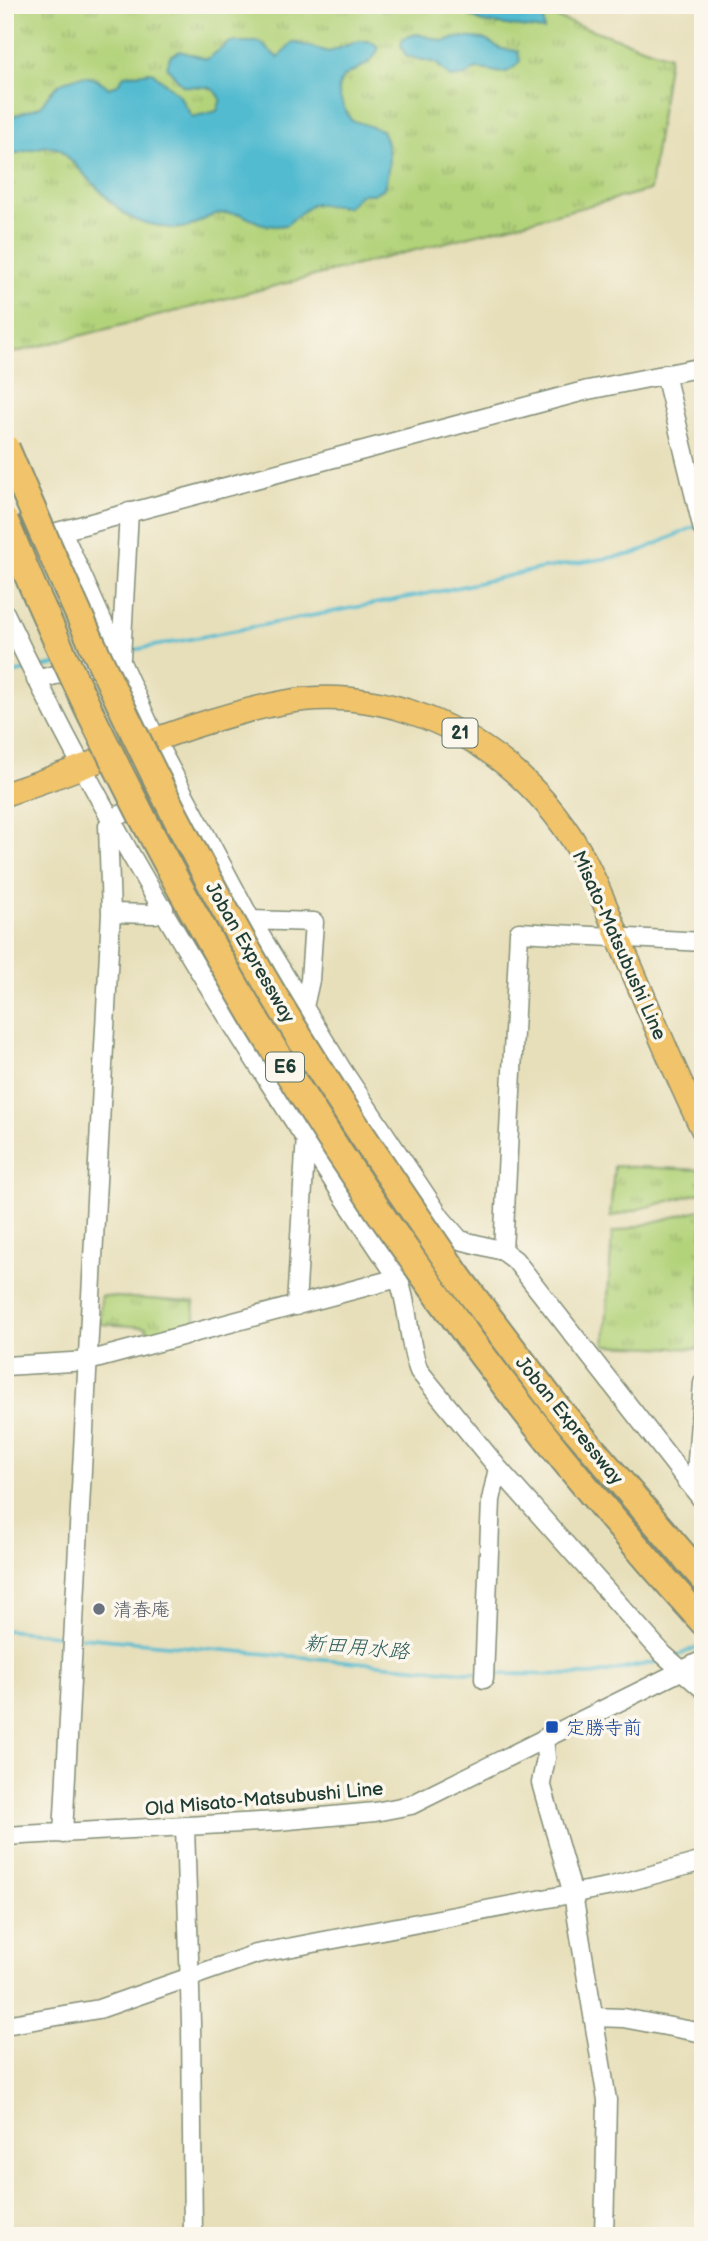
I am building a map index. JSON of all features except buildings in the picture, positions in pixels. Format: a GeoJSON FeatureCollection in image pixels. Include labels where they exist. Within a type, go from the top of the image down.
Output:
{"type":"FeatureCollection","features":[{"type":"Feature","properties":{"kind":"highway","name":"Joban Expressway"},"geometry":{"type":"LineString","coordinates":[[5,445],[102,670],[188,841],[252,958],[318,1067],[459,1278],[559,1410],[703,1578]]}},
{"type":"Feature","properties":{"kind":"highway","name":"Joban Expressway"},"geometry":{"type":"LineString","coordinates":[[5,521],[77,682],[150,830],[226,971],[364,1191],[437,1294],[539,1429],[642,1555],[703,1622]]}},
{"type":"Feature","properties":{"kind":"main road","name":"Misato-Matsubushi Line"},"geometry":{"type":"LineString","coordinates":[[5,794],[251,709],[324,698],[364,701],[430,719],[490,750],[549,807],[580,851],[703,1130]]}},
{"type":"Feature","properties":{"kind":"street"},"geometry":{"type":"LineString","coordinates":[[5,546],[219,491],[588,390],[703,367]]}},
{"type":"Feature","properties":{"kind":"street"},"geometry":{"type":"LineString","coordinates":[[665,374],[703,530]]}},
{"type":"Feature","properties":{"kind":"street"},"geometry":{"type":"LineString","coordinates":[[120,653],[130,512]]}},
{"type":"Feature","properties":{"kind":"street"},"geometry":{"type":"LineString","coordinates":[[62,531],[178,784],[248,913],[359,1094],[450,1230],[467,1243],[503,1251],[515,1260],[703,1501]]}},
{"type":"Feature","properties":{"kind":"street"},"geometry":{"type":"LineString","coordinates":[[5,613],[111,820],[304,1138],[395,1273],[406,1297],[412,1355],[419,1371],[498,1468],[673,1663],[703,1689]]}},
{"type":"Feature","properties":{"kind":"street"},"geometry":{"type":"LineString","coordinates":[[33,672],[120,653]]}},
{"type":"Feature","properties":{"kind":"street"},"geometry":{"type":"LineString","coordinates":[[63,1834],[111,913],[108,833],[111,820],[178,784]]}},
{"type":"Feature","properties":{"kind":"street"},"geometry":{"type":"LineString","coordinates":[[111,913],[155,914],[163,908]]}},
{"type":"Feature","properties":{"kind":"street"},"geometry":{"type":"LineString","coordinates":[[183,940],[248,913],[314,922],[310,980],[304,1007]]}},
{"type":"Feature","properties":{"kind":"street"},"geometry":{"type":"LineString","coordinates":[[503,1251],[519,932],[703,942]]}},
{"type":"Feature","properties":{"kind":"street"},"geometry":{"type":"LineString","coordinates":[[296,1306],[304,1138],[309,1130],[359,1094]]}},
{"type":"Feature","properties":{"kind":"street"},"geometry":{"type":"LineString","coordinates":[[5,1366],[88,1361],[296,1306],[395,1273],[450,1230]]}},
{"type":"Feature","properties":{"kind":"street"},"geometry":{"type":"LineString","coordinates":[[687,1481],[696,1473],[698,1461],[703,1383]]}},
{"type":"Feature","properties":{"kind":"street"},"geometry":{"type":"LineString","coordinates":[[484,1672],[491,1500],[498,1468]]}},
{"type":"Feature","properties":{"kind":"street","name":"Old Misato-Matsubushi Line"},"geometry":{"type":"LineString","coordinates":[[5,1836],[340,1816],[411,1805],[544,1738],[673,1663],[703,1660]]}},
{"type":"Feature","properties":{"kind":"street"},"geometry":{"type":"LineString","coordinates":[[544,1738],[546,1758],[541,1783],[573,1894],[607,2100],[604,2236]]}},
{"type":"Feature","properties":{"kind":"street"},"geometry":{"type":"LineString","coordinates":[[185,1826],[193,2236]]}},
{"type":"Feature","properties":{"kind":"street"},"geometry":{"type":"LineString","coordinates":[[5,2025],[99,2009],[256,1954],[573,1894],[658,1875],[703,1861]]}},
{"type":"Feature","properties":{"kind":"street"},"geometry":{"type":"LineString","coordinates":[[594,2017],[623,2018],[703,2033]]}},
{"type":"Feature","properties":{"kind":"green space"},"geometry":{"type":"Polygon","coordinates":[[[5,5],[548,5],[551,16],[669,56],[650,190],[5,355],[5,5]]]}},
{"type":"Feature","properties":{"kind":"green space"},"geometry":{"type":"Polygon","coordinates":[[[614,1166],[703,1170],[703,1192],[610,1217],[614,1166]]]}},
{"type":"Feature","properties":{"kind":"green space"},"geometry":{"type":"Polygon","coordinates":[[[703,1209],[698,1349],[605,1345],[612,1233],[703,1209]]]}},
{"type":"Feature","properties":{"kind":"green space"},"geometry":{"type":"Polygon","coordinates":[[[101,1296],[194,1302],[196,1328],[147,1338],[146,1327],[100,1324],[101,1296]]]}},
{"type":"Feature","properties":{"kind":"water"},"geometry":{"type":"Polygon","coordinates":[[[460,5],[543,5],[544,30],[482,22],[467,14],[460,5]]]}},
{"type":"Feature","properties":{"kind":"water"},"geometry":{"type":"Polygon","coordinates":[[[417,34],[443,41],[462,37],[483,39],[502,49],[518,51],[520,61],[505,72],[476,69],[465,76],[451,78],[436,63],[406,56],[401,46],[403,38],[417,34]]]}},
{"type":"Feature","properties":{"kind":"water"},"geometry":{"type":"Polygon","coordinates":[[[358,41],[370,41],[379,47],[365,65],[341,80],[341,101],[351,120],[382,130],[387,144],[388,166],[384,188],[373,194],[361,194],[348,207],[312,204],[286,225],[264,225],[240,214],[226,213],[215,214],[189,227],[174,229],[140,222],[127,216],[60,149],[46,146],[5,156],[5,119],[41,106],[54,89],[71,79],[90,77],[109,88],[118,84],[124,75],[152,72],[179,95],[192,117],[217,111],[221,99],[210,88],[183,86],[167,67],[170,56],[180,51],[207,59],[230,42],[260,42],[278,58],[293,42],[329,52],[358,41]]]}},
{"type":"Feature","properties":{"kind":"waterway"},"geometry":{"type":"LineString","coordinates":[[128,651],[446,590],[539,569],[634,554],[696,526]]}},
{"type":"Feature","properties":{"kind":"waterway"},"geometry":{"type":"LineString","coordinates":[[38,668],[58,664]]}},
{"type":"Feature","properties":{"kind":"waterway"},"geometry":{"type":"LineString","coordinates":[[5,674],[27,670]]}},
{"type":"Feature","properties":{"kind":"waterway","name":"新田用水路"},"geometry":{"type":"LineString","coordinates":[[5,1630],[69,1636]]}},
{"type":"Feature","properties":{"kind":"waterway","name":"新田用水路"},"geometry":{"type":"LineString","coordinates":[[81,1637],[477,1673]]}},
{"type":"Feature","properties":{"kind":"waterway","name":"新田用水路"},"geometry":{"type":"LineString","coordinates":[[675,1657],[703,1644]]}},
{"type":"Feature","properties":{"kind":"waterway","name":"新田用水路"},"geometry":{"type":"LineString","coordinates":[[488,1674],[593,1675],[661,1661]]}},
{"type":"Feature","properties":{"kind":"place","name":"清春庵"},"geometry":{"type":"Point","coordinates":[99,1609]}},
{"type":"Feature","properties":{"kind":"place","name":"定勝寺前"},"geometry":{"type":"Point","coordinates":[552,1727]}}]}
